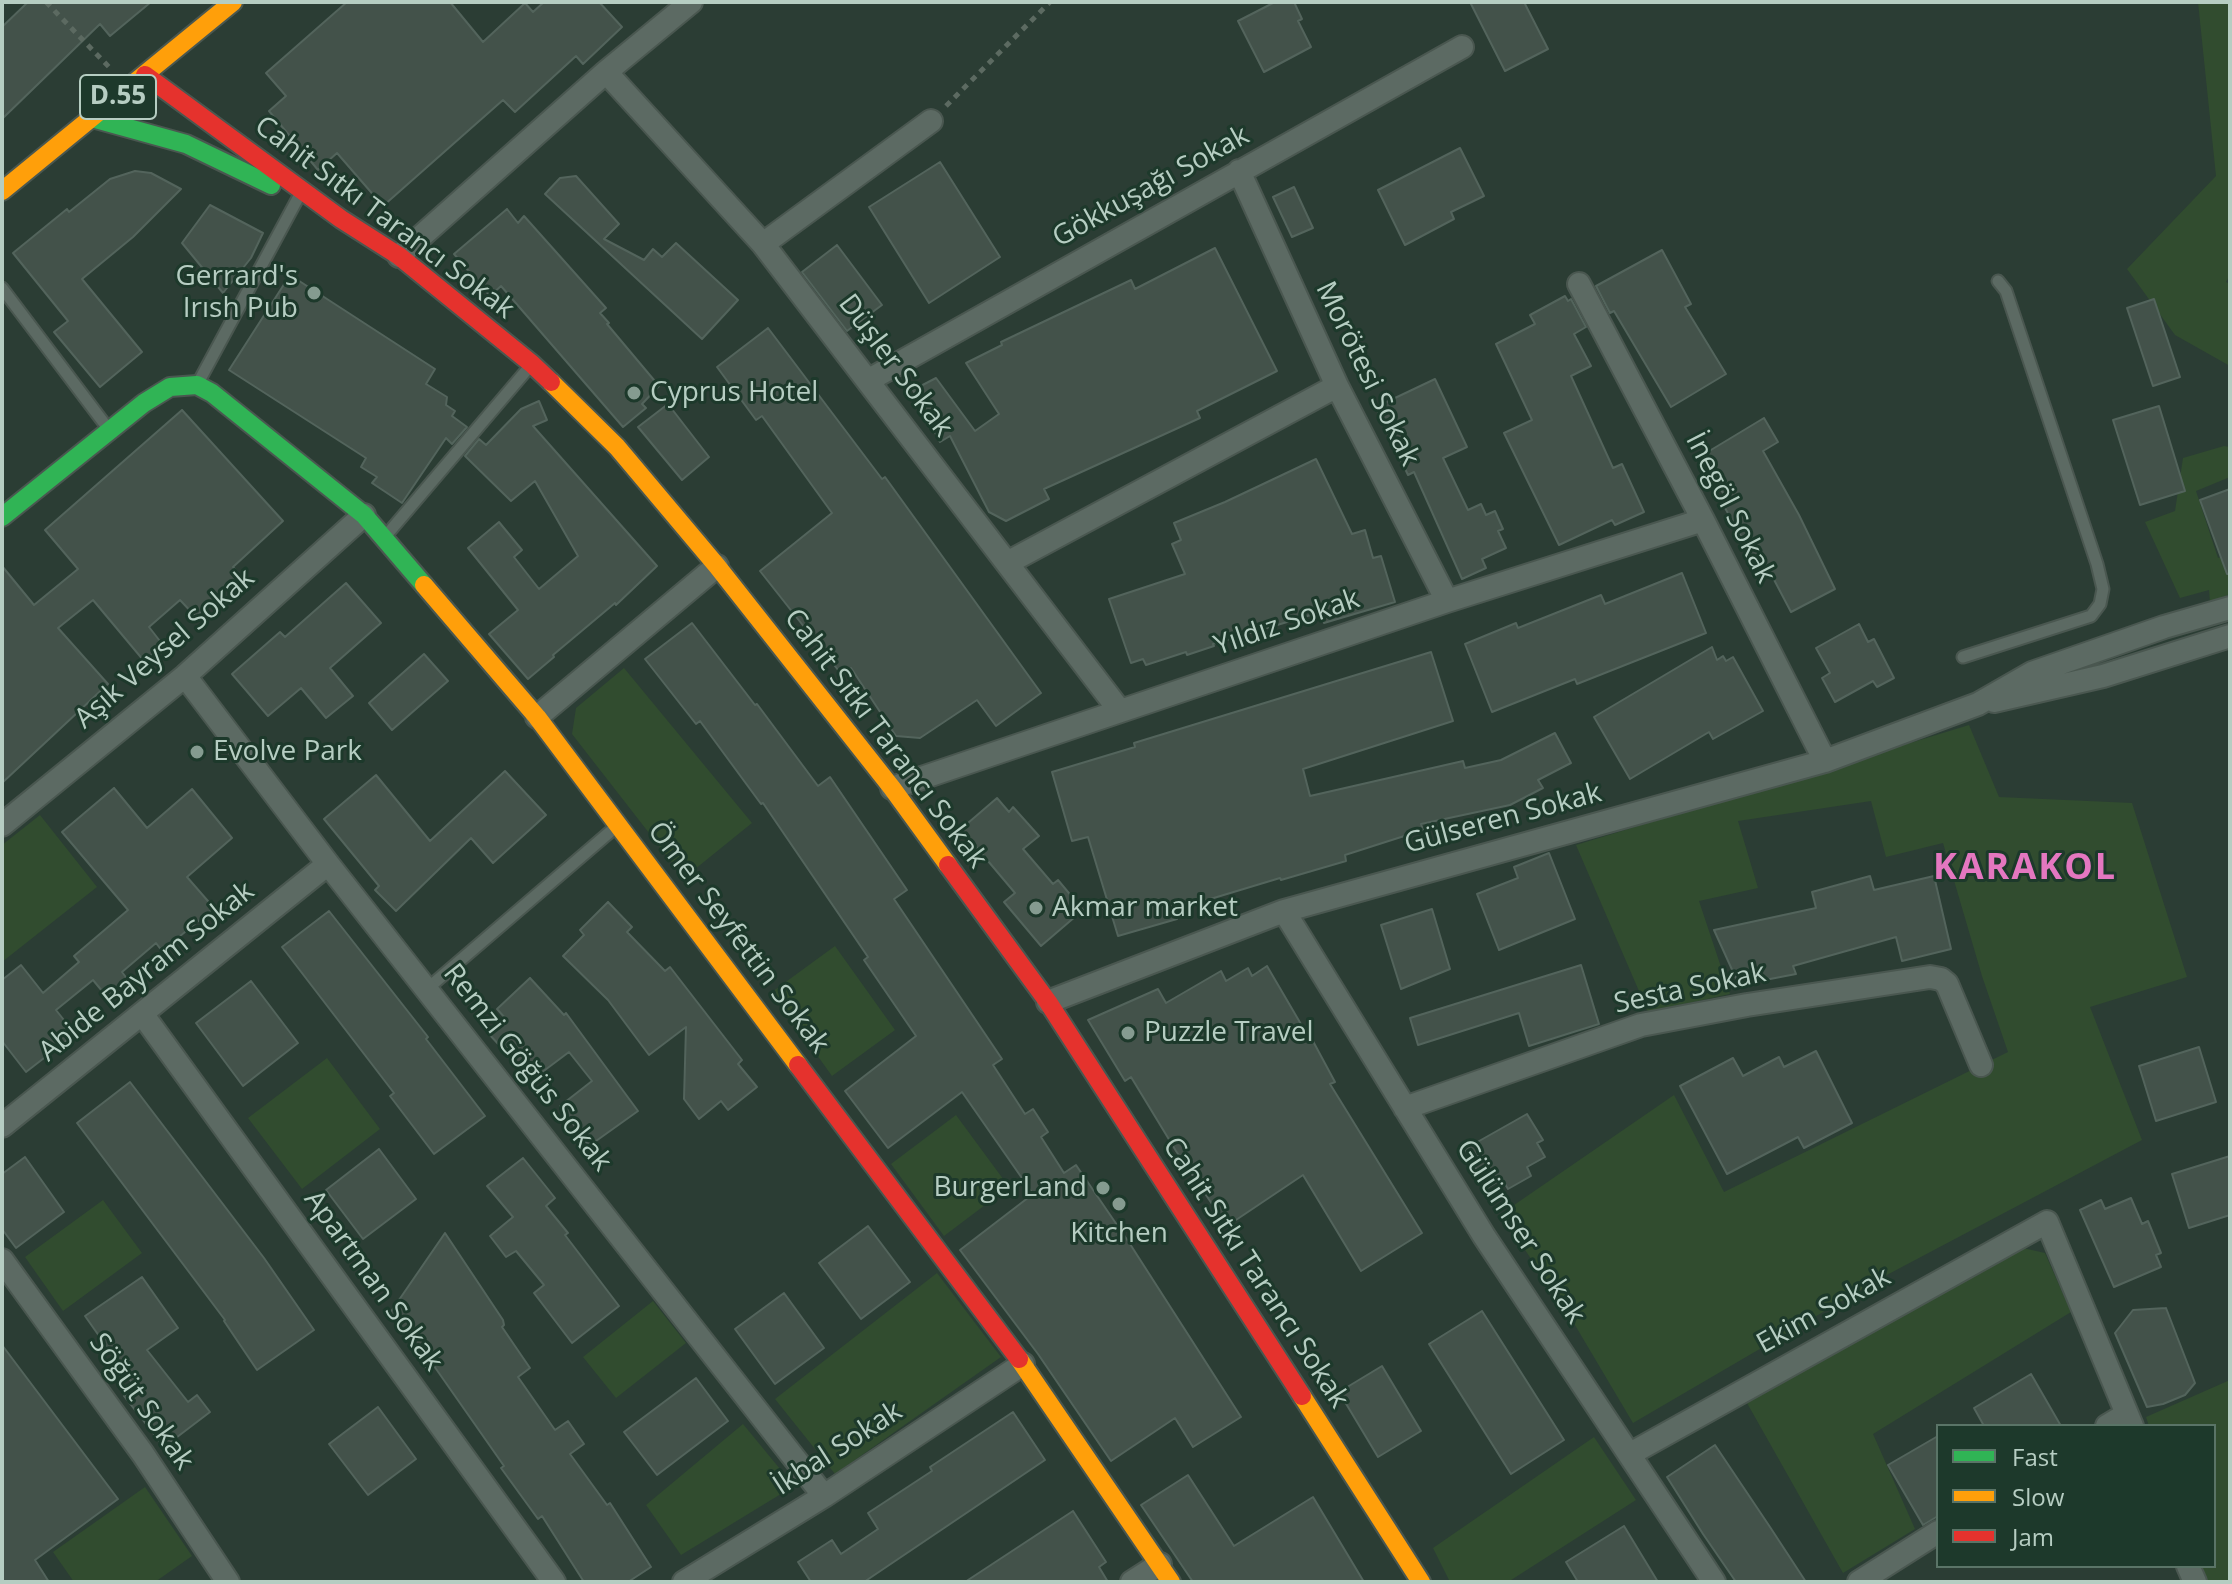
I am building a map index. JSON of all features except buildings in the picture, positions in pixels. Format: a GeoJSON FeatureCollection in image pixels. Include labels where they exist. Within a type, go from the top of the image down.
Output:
{"type":"FeatureCollection","features":[{"type":"Feature","properties":{"kind":"street","name":"D.55"},"geometry":{"type":"LineString","coordinates":[[2,191],[233,2]]}},
{"type":"Feature","properties":{"kind":"street"},"geometry":{"type":"LineString","coordinates":[[399,256],[606,72],[691,2]]}},
{"type":"Feature","properties":{"kind":"street","name":"Gökkuşağı Sokak"},"geometry":{"type":"LineString","coordinates":[[869,380],[1462,47]]}},
{"type":"Feature","properties":{"kind":"street","name":"Düşler Sokak"},"geometry":{"type":"LineString","coordinates":[[606,72],[763,244],[1120,711]]}},
{"type":"Feature","properties":{"kind":"street","name":"Cahit Sıtkı Tarancı Sokak"},"geometry":{"type":"LineString","coordinates":[[145,75],[341,219],[399,256],[532,364],[617,447],[717,566],[892,788],[1048,1002],[1421,1582]]}},
{"type":"Feature","properties":{"kind":"street","name":"Cahit Sıtkı Tarancı Sokak"},"geometry":{"type":"LineString","coordinates":[[92,118],[186,144],[341,219]]}},
{"type":"Feature","properties":{"kind":"street"},"geometry":{"type":"LineString","coordinates":[[763,244],[931,121]]}},
{"type":"Feature","properties":{"kind":"street","name":"Morötesi Sokak"},"geometry":{"type":"LineString","coordinates":[[1239,171],[1337,386],[1447,601]]}},
{"type":"Feature","properties":{"kind":"street","name":"İnegöl Sokak"},"geometry":{"type":"LineString","coordinates":[[1579,284],[1825,761]]}},
{"type":"Feature","properties":{"kind":"street"},"geometry":{"type":"LineString","coordinates":[[2,517],[170,387],[197,385]]}},
{"type":"Feature","properties":{"kind":"street","name":"Ömer Seyfettin Sokak"},"geometry":{"type":"LineString","coordinates":[[197,385],[212,393],[364,515],[537,717],[1023,1364],[1165,1573]]}},
{"type":"Feature","properties":{"kind":"street"},"geometry":{"type":"LineString","coordinates":[[1007,563],[1337,386]]}},
{"type":"Feature","properties":{"kind":"street","name":"Aşık Veysel Sokak"},"geometry":{"type":"LineString","coordinates":[[2,825],[185,676],[364,515]]}},
{"type":"Feature","properties":{"kind":"street","name":"Yıldız Sokak"},"geometry":{"type":"LineString","coordinates":[[892,788],[1447,601],[1703,520]]}},
{"type":"Feature","properties":{"kind":"street"},"geometry":{"type":"LineString","coordinates":[[537,717],[717,566]]}},
{"type":"Feature","properties":{"kind":"street"},"geometry":{"type":"LineString","coordinates":[[1978,704],[2032,673],[2164,627],[2230,608]]}},
{"type":"Feature","properties":{"kind":"street"},"geometry":{"type":"LineString","coordinates":[[1978,704],[2103,676],[2230,636]]}},
{"type":"Feature","properties":{"kind":"street","name":"Remzi Göğüs Sokak"},"geometry":{"type":"LineString","coordinates":[[185,676],[328,864],[824,1496]]}},
{"type":"Feature","properties":{"kind":"street","name":"Gülseren Sokak"},"geometry":{"type":"LineString","coordinates":[[1048,1002],[1284,911],[1825,761],[1978,704]]}},
{"type":"Feature","properties":{"kind":"street","name":"Abide Bayram Sokak"},"geometry":{"type":"LineString","coordinates":[[2,1126],[328,864]]}},
{"type":"Feature","properties":{"kind":"street","name":"Gülümser Sokak"},"geometry":{"type":"LineString","coordinates":[[1284,911],[1484,1236],[1714,1582]]}},
{"type":"Feature","properties":{"kind":"street","name":"Sesta Sokak"},"geometry":{"type":"LineString","coordinates":[[1405,1108],[1641,1025],[1930,977],[1947,984],[1981,1065]]}},
{"type":"Feature","properties":{"kind":"street","name":"Apartman Sokak"},"geometry":{"type":"LineString","coordinates":[[143,1015],[554,1582]]}},
{"type":"Feature","properties":{"kind":"street","name":"Ekim Sokak"},"geometry":{"type":"LineString","coordinates":[[1630,1454],[2047,1222],[2129,1420]]}},
{"type":"Feature","properties":{"kind":"street","name":"Söğüt Sokak"},"geometry":{"type":"LineString","coordinates":[[2,1260],[143,1454],[228,1582]]}},
{"type":"Feature","properties":{"kind":"street","name":"İkbal Sokak"},"geometry":{"type":"LineString","coordinates":[[684,1582],[824,1496],[1023,1364]]}},
{"type":"Feature","properties":{"kind":"street"},"geometry":{"type":"LineString","coordinates":[[1859,1582],[1936,1533]]}},
{"type":"Feature","properties":{"kind":"street"},"geometry":{"type":"LineString","coordinates":[[1132,1582],[1165,1573]]}},
{"type":"Feature","properties":{"kind":"lane"},"geometry":{"type":"LineString","coordinates":[[197,385],[298,198]]}},
{"type":"Feature","properties":{"kind":"lane"},"geometry":{"type":"LineString","coordinates":[[1963,657],[2091,616],[2100,604],[2103,589],[2006,291],[1998,281]]}},
{"type":"Feature","properties":{"kind":"lane"},"geometry":{"type":"LineString","coordinates":[[2,288],[110,431]]}},
{"type":"Feature","properties":{"kind":"lane"},"geometry":{"type":"LineString","coordinates":[[384,538],[532,364]]}},
{"type":"Feature","properties":{"kind":"lane"},"geometry":{"type":"LineString","coordinates":[[427,989],[618,824]]}},
{"type":"Feature","properties":{"kind":"path"},"geometry":{"type":"LineString","coordinates":[[46,2],[129,88]]}},
{"type":"Feature","properties":{"kind":"path"},"geometry":{"type":"LineString","coordinates":[[931,121],[1050,2]]}},
{"type":"Feature","properties":{"kind":"green space"},"geometry":{"type":"Polygon","coordinates":[[[2198,2],[2230,2],[2230,275],[2226,282],[2230,284],[2230,366],[2175,335],[2127,269],[2216,176],[2198,2]]]}},
{"type":"Feature","properties":{"kind":"green space"},"geometry":{"type":"Polygon","coordinates":[[[2230,447],[2230,477],[2196,491],[2218,558],[2230,554],[2230,594],[2210,602],[2209,590],[2180,598],[2145,522],[2175,511],[2183,458],[2230,447]]]}},
{"type":"Feature","properties":{"kind":"green space"},"geometry":{"type":"Polygon","coordinates":[[[624,668],[752,823],[684,878],[572,734],[576,708],[624,668]]]}},
{"type":"Feature","properties":{"kind":"green space"},"geometry":{"type":"Polygon","coordinates":[[[1969,725],[1999,797],[2132,803],[2187,977],[2090,1007],[2142,1140],[1883,1277],[1633,1423],[1572,1320],[1501,1214],[1674,1095],[1724,1192],[2008,1052],[1943,843],[1886,857],[1871,801],[1738,821],[1758,888],[1699,901],[1730,994],[1648,1012],[1576,845],[1969,725]]]}},
{"type":"Feature","properties":{"kind":"green space"},"geometry":{"type":"Polygon","coordinates":[[[40,815],[97,887],[2,962],[2,845],[40,815]]]}},
{"type":"Feature","properties":{"kind":"green space"},"geometry":{"type":"Polygon","coordinates":[[[835,946],[895,1030],[832,1076],[772,992],[835,946]]]}},
{"type":"Feature","properties":{"kind":"green space"},"geometry":{"type":"Polygon","coordinates":[[[327,1058],[380,1129],[302,1189],[248,1118],[327,1058]]]}},
{"type":"Feature","properties":{"kind":"green space"},"geometry":{"type":"Polygon","coordinates":[[[956,1115],[1009,1187],[944,1236],[891,1164],[956,1115]]]}},
{"type":"Feature","properties":{"kind":"green space"},"geometry":{"type":"Polygon","coordinates":[[[103,1200],[142,1253],[63,1311],[25,1257],[103,1200]]]}},
{"type":"Feature","properties":{"kind":"green space"},"geometry":{"type":"Polygon","coordinates":[[[2023,1248],[2045,1253],[2071,1312],[1873,1434],[1915,1529],[1843,1573],[1747,1403],[2023,1248]]]}},
{"type":"Feature","properties":{"kind":"green space"},"geometry":{"type":"Polygon","coordinates":[[[937,1273],[1001,1357],[835,1474],[775,1399],[937,1273]]]}},
{"type":"Feature","properties":{"kind":"green space"},"geometry":{"type":"Polygon","coordinates":[[[653,1301],[686,1343],[616,1398],[583,1357],[653,1301]]]}},
{"type":"Feature","properties":{"kind":"green space"},"geometry":{"type":"Polygon","coordinates":[[[2230,1380],[2230,1582],[2207,1582],[2202,1568],[2216,1568],[2216,1424],[2148,1424],[2146,1417],[2230,1380]]]}},
{"type":"Feature","properties":{"kind":"green space"},"geometry":{"type":"Polygon","coordinates":[[[743,1424],[794,1486],[681,1555],[646,1505],[743,1424]]]}},
{"type":"Feature","properties":{"kind":"green space"},"geometry":{"type":"Polygon","coordinates":[[[1594,1437],[1636,1500],[1508,1582],[1450,1582],[1433,1548],[1594,1437]]]}},
{"type":"Feature","properties":{"kind":"green space"},"geometry":{"type":"Polygon","coordinates":[[[145,1487],[192,1556],[155,1582],[74,1582],[53,1552],[145,1487]]]}},
{"type":"Feature","properties":{"kind":"traffic: fast"},"geometry":{"type":"LineString","coordinates":[[92,118],[186,144],[271,185]]}},
{"type":"Feature","properties":{"kind":"traffic: fast"},"geometry":{"type":"LineString","coordinates":[[2,517],[144,403],[170,387],[197,385],[212,393],[364,515],[424,585]]}},
{"type":"Feature","properties":{"kind":"traffic: slow"},"geometry":{"type":"LineString","coordinates":[[2,191],[233,2]]}},
{"type":"Feature","properties":{"kind":"traffic: slow"},"geometry":{"type":"LineString","coordinates":[[551,382],[617,447],[717,566],[892,788],[948,865]]}},
{"type":"Feature","properties":{"kind":"traffic: slow"},"geometry":{"type":"LineString","coordinates":[[424,585],[537,717],[798,1065]]}},
{"type":"Feature","properties":{"kind":"traffic: slow"},"geometry":{"type":"LineString","coordinates":[[1019,1359],[1171,1582]]}},
{"type":"Feature","properties":{"kind":"traffic: slow"},"geometry":{"type":"LineString","coordinates":[[1302,1396],[1421,1582]]}},
{"type":"Feature","properties":{"kind":"traffic: jam"},"geometry":{"type":"LineString","coordinates":[[145,75],[341,219],[399,256],[551,382]]}},
{"type":"Feature","properties":{"kind":"traffic: jam"},"geometry":{"type":"LineString","coordinates":[[948,865],[1048,1002],[1302,1396]]}},
{"type":"Feature","properties":{"kind":"traffic: jam"},"geometry":{"type":"LineString","coordinates":[[798,1065],[1019,1359]]}},
{"type":"Feature","properties":{"kind":"place","name":"Gerrard's Irısh Pub"},"geometry":{"type":"Point","coordinates":[314,293]}},
{"type":"Feature","properties":{"kind":"place","name":"Cyprus Hotel"},"geometry":{"type":"Point","coordinates":[634,393]}},
{"type":"Feature","properties":{"kind":"place","name":"Evolve Park"},"geometry":{"type":"Point","coordinates":[197,752]}},
{"type":"Feature","properties":{"kind":"place","name":"Akmar market"},"geometry":{"type":"Point","coordinates":[1036,908]}},
{"type":"Feature","properties":{"kind":"place","name":"Puzzle Travel"},"geometry":{"type":"Point","coordinates":[1128,1033]}},
{"type":"Feature","properties":{"kind":"place","name":"BurgerLand"},"geometry":{"type":"Point","coordinates":[1103,1188]}},
{"type":"Feature","properties":{"kind":"place","name":"Kitchen"},"geometry":{"type":"Point","coordinates":[1119,1204]}},
{"type":"Feature","properties":{"kind":"district","name":"KARAKOL"},"geometry":{"type":"Point","coordinates":[2025,869]}}]}
